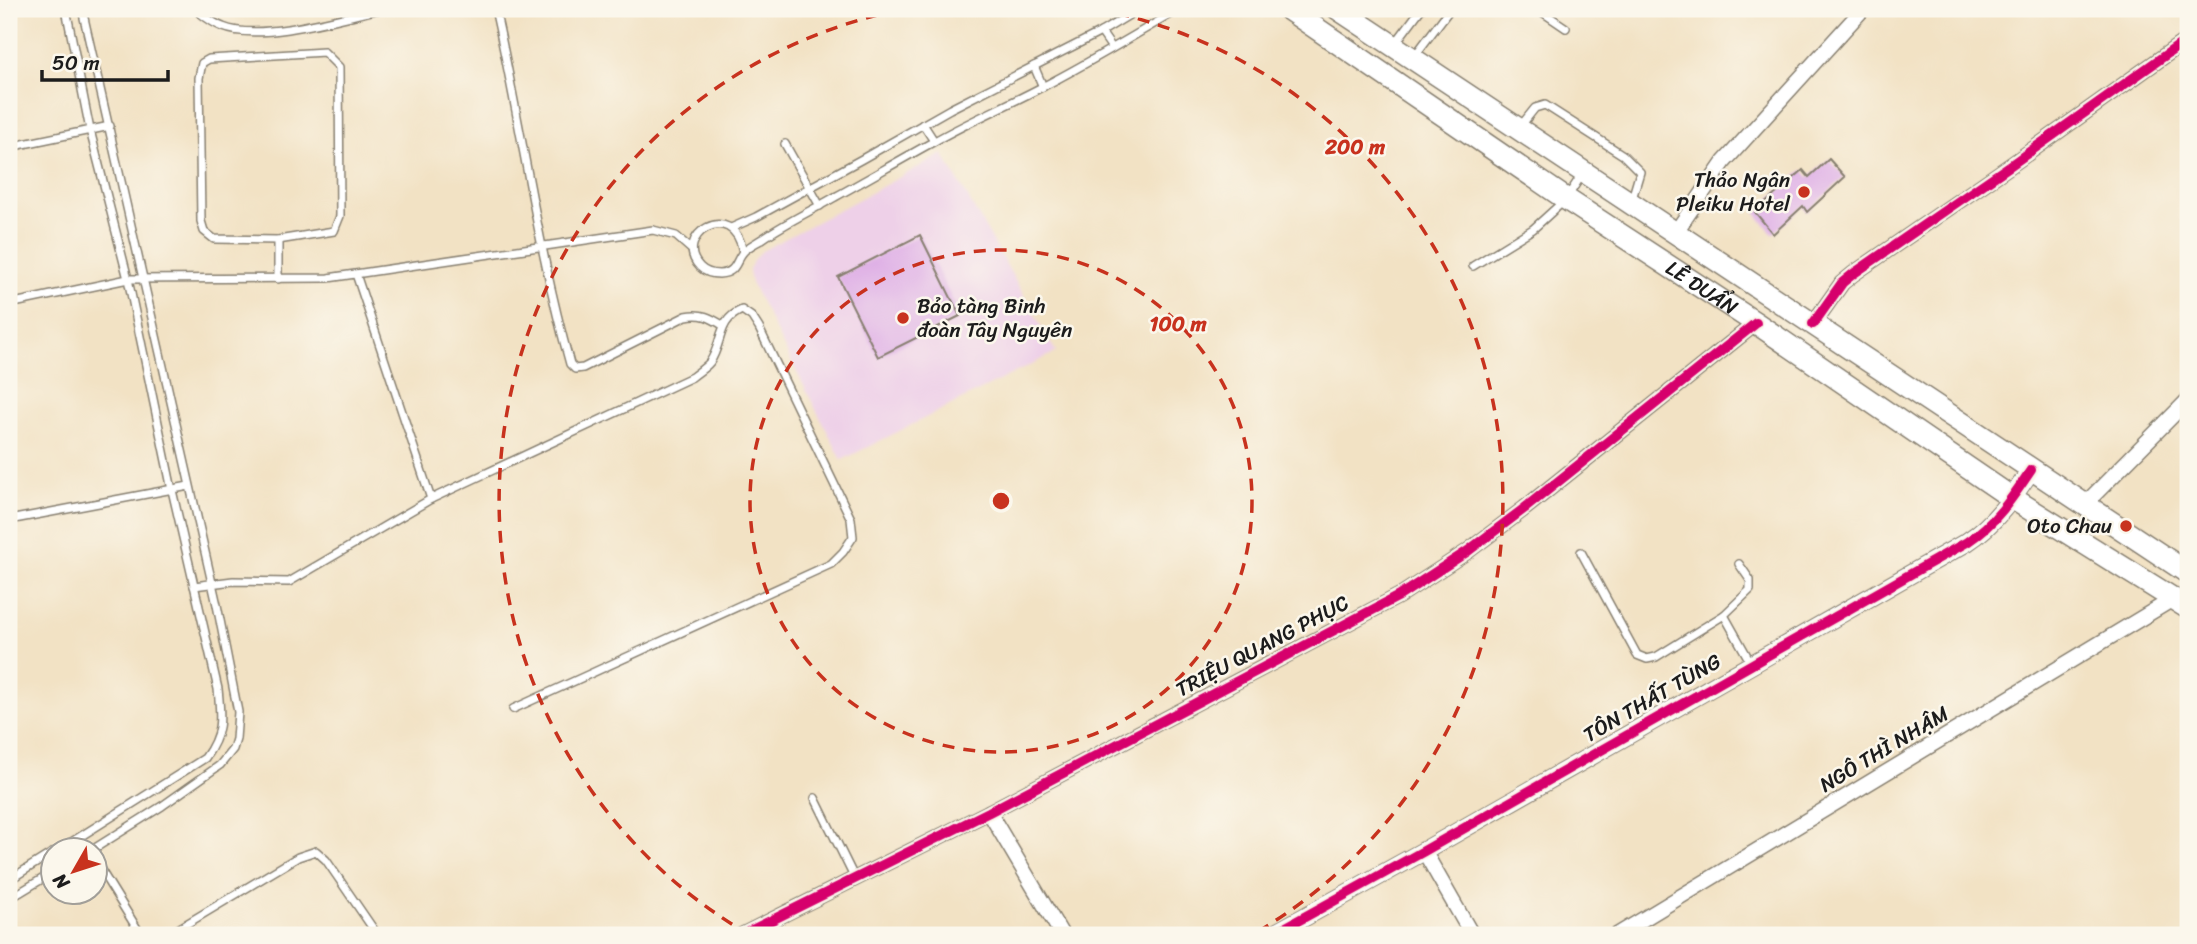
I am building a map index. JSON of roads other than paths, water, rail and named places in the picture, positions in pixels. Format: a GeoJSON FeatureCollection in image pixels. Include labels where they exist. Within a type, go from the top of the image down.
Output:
{"type":"FeatureCollection","features":[{"type":"Feature","properties":{"kind":"main road","name":"LÊ DUẨN"},"geometry":{"type":"LineString","coordinates":[[1288,9],[2012,498],[2181,604]]}},
{"type":"Feature","properties":{"kind":"main road","name":"LÊ DUẨN"},"geometry":{"type":"LineString","coordinates":[[1338,9],[2188,573]]}},
{"type":"Feature","properties":{"kind":"street"},"geometry":{"type":"LineString","coordinates":[[1675,233],[1724,162],[1863,9]]}},
{"type":"Feature","properties":{"kind":"street"},"geometry":{"type":"LineString","coordinates":[[1813,324],[1842,284],[1853,274],[2011,166],[2188,39]]}},
{"type":"Feature","properties":{"kind":"street","name":"TRIỆU QUANG PHỤC"},"geometry":{"type":"LineString","coordinates":[[742,935],[989,812],[1399,596],[1516,516],[1756,323]]}},
{"type":"Feature","properties":{"kind":"street"},"geometry":{"type":"LineString","coordinates":[[2085,504],[2188,400]]}},
{"type":"Feature","properties":{"kind":"street","name":"TÔN THẤT TÙNG"},"geometry":{"type":"LineString","coordinates":[[1272,935],[1982,533],[2012,498],[2031,470]]}},
{"type":"Feature","properties":{"kind":"street","name":"NGÔ THÌ NHẬM"},"geometry":{"type":"LineString","coordinates":[[1617,935],[2181,604]]}},
{"type":"Feature","properties":{"kind":"street"},"geometry":{"type":"LineString","coordinates":[[989,812],[1062,935]]}},
{"type":"Feature","properties":{"kind":"street"},"geometry":{"type":"LineString","coordinates":[[1424,851],[1472,935]]}},
{"type":"Feature","properties":{"kind":"lane"},"geometry":{"type":"LineString","coordinates":[[66,9],[90,130],[128,279],[172,490],[214,671],[221,716],[217,740],[205,758],[82,835]]}},
{"type":"Feature","properties":{"kind":"lane"},"geometry":{"type":"LineString","coordinates":[[82,9],[127,202],[238,712],[238,728],[233,749],[220,765],[108,838]]}},
{"type":"Feature","properties":{"kind":"lane"},"geometry":{"type":"LineString","coordinates":[[195,9],[224,27],[250,32],[271,31],[380,9]]}},
{"type":"Feature","properties":{"kind":"lane"},"geometry":{"type":"LineString","coordinates":[[495,9],[542,248],[570,364],[575,369],[583,368],[686,316],[708,316],[724,326]]}},
{"type":"Feature","properties":{"kind":"lane"},"geometry":{"type":"LineString","coordinates":[[731,228],[1101,32],[1139,9]]}},
{"type":"Feature","properties":{"kind":"lane"},"geometry":{"type":"LineString","coordinates":[[743,252],[740,238],[731,228],[718,224],[705,227],[695,237],[692,250],[695,261],[711,274],[732,270],[743,252],[769,234],[934,141],[1043,87],[1181,9]]}},
{"type":"Feature","properties":{"kind":"lane"},"geometry":{"type":"LineString","coordinates":[[1394,46],[1421,9]]}},
{"type":"Feature","properties":{"kind":"lane"},"geometry":{"type":"LineString","coordinates":[[1413,58],[1450,9]]}},
{"type":"Feature","properties":{"kind":"lane"},"geometry":{"type":"LineString","coordinates":[[1538,9],[1566,28]]}},
{"type":"Feature","properties":{"kind":"lane"},"geometry":{"type":"LineString","coordinates":[[71,31],[86,26]]}},
{"type":"Feature","properties":{"kind":"lane"},"geometry":{"type":"LineString","coordinates":[[1101,32],[1112,48]]}},
{"type":"Feature","properties":{"kind":"lane"},"geometry":{"type":"LineString","coordinates":[[324,51],[339,67],[340,216],[334,231],[278,240],[214,239],[204,230],[201,221],[200,68],[202,63],[209,59],[324,51]]}},
{"type":"Feature","properties":{"kind":"lane"},"geometry":{"type":"LineString","coordinates":[[1034,66],[1043,87]]}},
{"type":"Feature","properties":{"kind":"lane"},"geometry":{"type":"LineString","coordinates":[[83,94],[101,89]]}},
{"type":"Feature","properties":{"kind":"lane"},"geometry":{"type":"LineString","coordinates":[[1519,128],[1535,108],[1545,105],[1623,155],[1640,172],[1631,203]]}},
{"type":"Feature","properties":{"kind":"lane"},"geometry":{"type":"LineString","coordinates":[[923,124],[934,141]]}},
{"type":"Feature","properties":{"kind":"lane"},"geometry":{"type":"LineString","coordinates":[[9,147],[110,126]]}},
{"type":"Feature","properties":{"kind":"lane"},"geometry":{"type":"LineString","coordinates":[[785,144],[820,206]]}},
{"type":"Feature","properties":{"kind":"lane"},"geometry":{"type":"LineString","coordinates":[[1473,266],[1533,229],[1566,199],[1584,172]]}},
{"type":"Feature","properties":{"kind":"lane"},"geometry":{"type":"LineString","coordinates":[[110,206],[127,202]]}},
{"type":"Feature","properties":{"kind":"lane"},"geometry":{"type":"LineString","coordinates":[[9,304],[128,279],[313,279],[653,230],[676,236],[692,250]]}},
{"type":"Feature","properties":{"kind":"lane"},"geometry":{"type":"LineString","coordinates":[[278,240],[278,279]]}},
{"type":"Feature","properties":{"kind":"lane"},"geometry":{"type":"LineString","coordinates":[[356,274],[431,499]]}},
{"type":"Feature","properties":{"kind":"lane"},"geometry":{"type":"LineString","coordinates":[[194,586],[233,581],[289,582],[431,499],[692,377],[711,361],[724,326],[732,314],[742,310],[752,317],[759,328],[851,519],[853,537],[831,564],[513,709]]}},
{"type":"Feature","properties":{"kind":"lane"},"geometry":{"type":"LineString","coordinates":[[152,392],[168,391]]}},
{"type":"Feature","properties":{"kind":"lane"},"geometry":{"type":"LineString","coordinates":[[9,520],[189,486]]}},
{"type":"Feature","properties":{"kind":"lane"},"geometry":{"type":"LineString","coordinates":[[1581,552],[1637,655],[1647,659],[1656,657],[1724,615],[1750,590],[1750,580],[1739,564]]}},
{"type":"Feature","properties":{"kind":"lane"},"geometry":{"type":"LineString","coordinates":[[1724,615],[1752,663]]}},
{"type":"Feature","properties":{"kind":"lane"},"geometry":{"type":"LineString","coordinates":[[214,671],[230,668]]}},
{"type":"Feature","properties":{"kind":"lane"},"geometry":{"type":"LineString","coordinates":[[172,780],[181,793]]}},
{"type":"Feature","properties":{"kind":"lane"},"geometry":{"type":"LineString","coordinates":[[815,798],[855,879]]}},
{"type":"Feature","properties":{"kind":"lane"},"geometry":{"type":"LineString","coordinates":[[168,935],[298,857],[316,851],[326,860],[376,935]]}},
{"type":"Feature","properties":{"kind":"lane"},"geometry":{"type":"LineString","coordinates":[[9,880],[38,862]]}},
{"type":"Feature","properties":{"kind":"lane"},"geometry":{"type":"LineString","coordinates":[[10,896],[38,881]]}},
{"type":"Feature","properties":{"kind":"lane"},"geometry":{"type":"LineString","coordinates":[[108,882],[141,935]]}},
{"type":"Feature","properties":{"kind":"place","name":"Thảo Ngân Pleiku Hotel"},"geometry":{"type":"Point","coordinates":[1804,192]}},
{"type":"Feature","properties":{"kind":"place","name":"Bảo tàng Binh đoàn Tây Nguyên"},"geometry":{"type":"Point","coordinates":[903,318]}},
{"type":"Feature","properties":{"kind":"place","name":"Oto Chau"},"geometry":{"type":"Point","coordinates":[2126,526]}}]}
